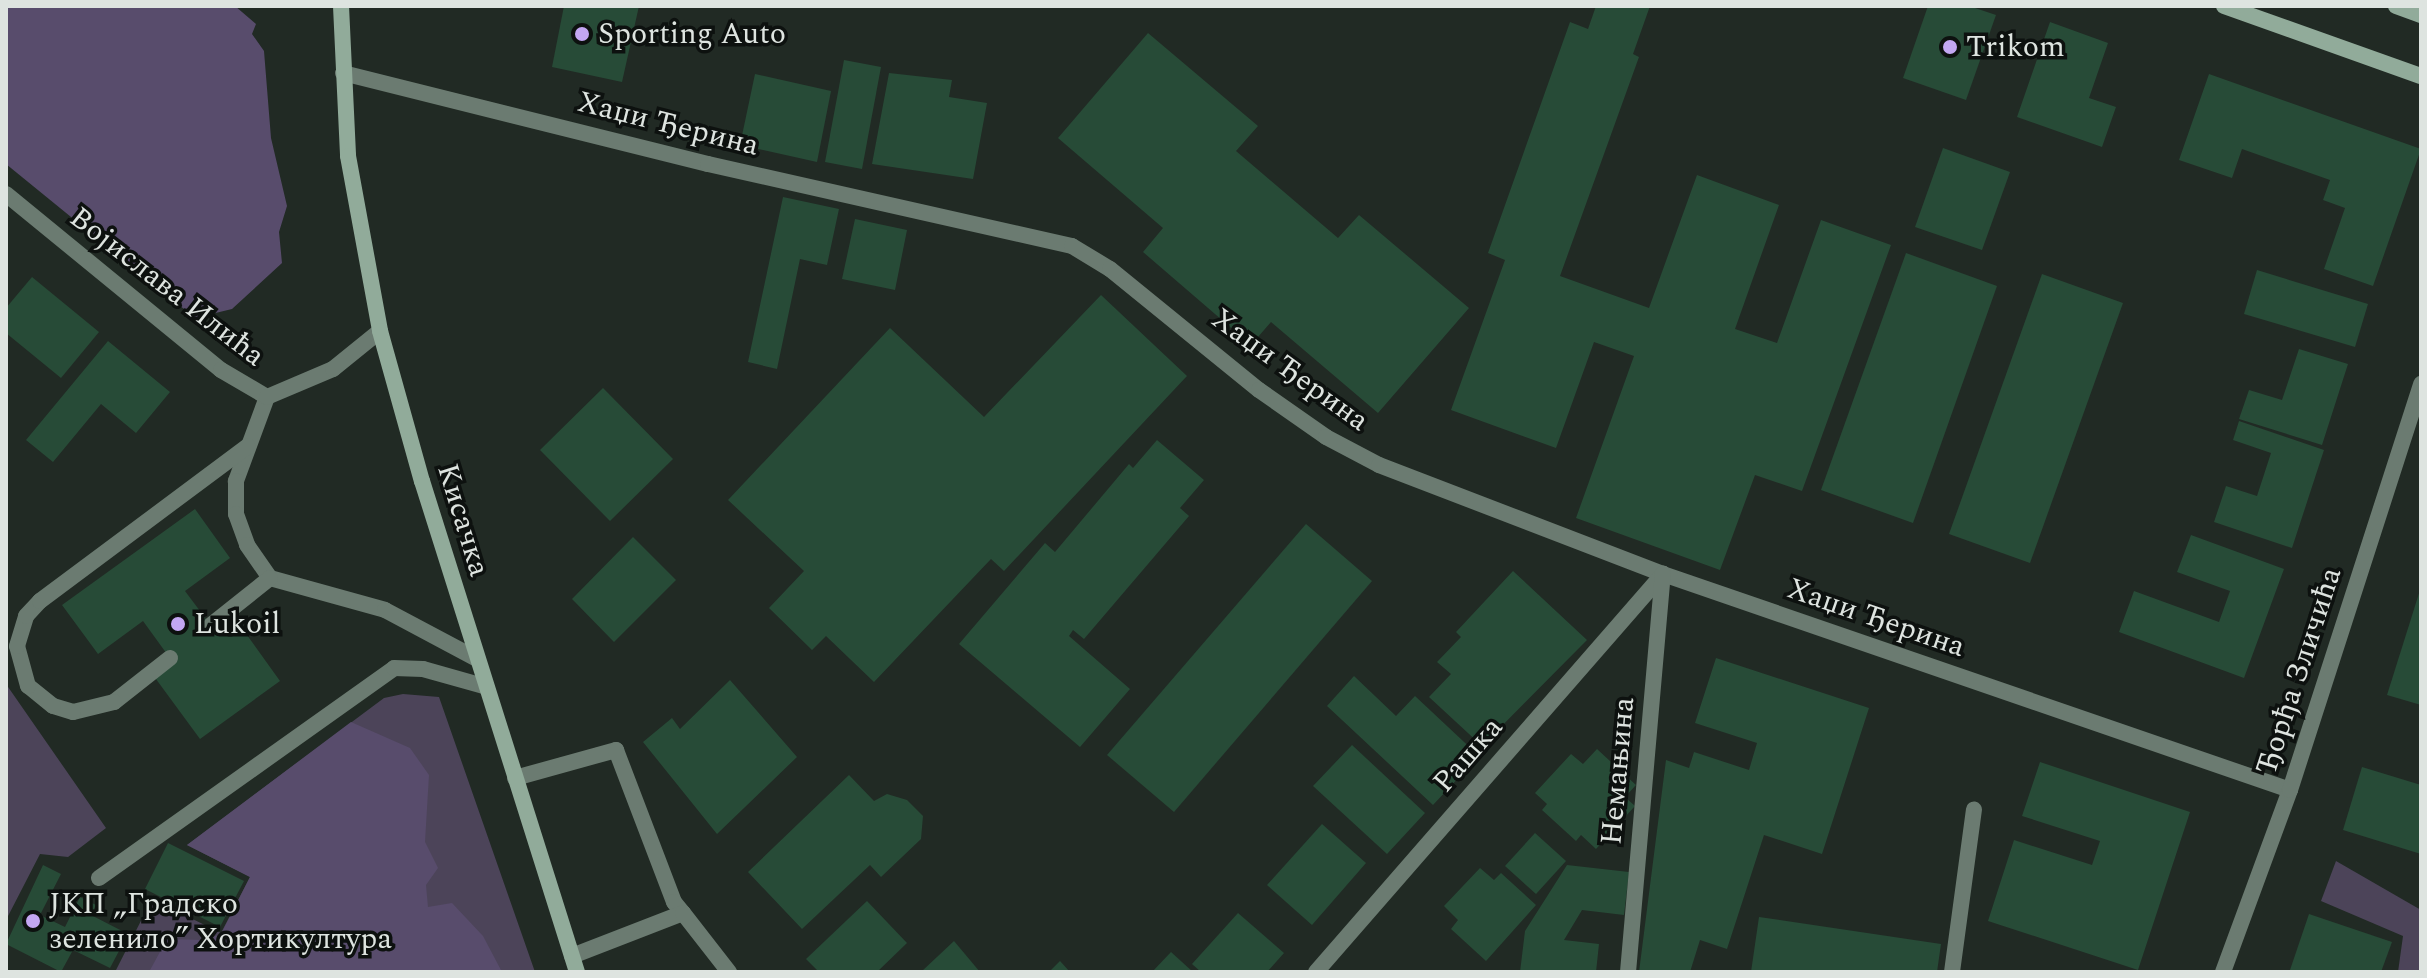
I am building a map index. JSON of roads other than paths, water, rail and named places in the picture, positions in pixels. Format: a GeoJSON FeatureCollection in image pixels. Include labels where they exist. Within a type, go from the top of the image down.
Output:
{"type":"FeatureCollection","features":[{"type":"Feature","properties":{"kind":"main road","name":"Кисачка"},"geometry":{"type":"LineString","coordinates":[[341,6],[348,156],[380,331],[477,659],[575,964]]}},
{"type":"Feature","properties":{"kind":"main road"},"geometry":{"type":"LineString","coordinates":[[2224,6],[2421,76]]}},
{"type":"Feature","properties":{"kind":"main road"},"geometry":{"type":"LineString","coordinates":[[2396,6],[2421,15]]}},
{"type":"Feature","properties":{"kind":"street","name":"Хаџи Ђерина"},"geometry":{"type":"LineString","coordinates":[[343,73],[708,164],[1072,246],[1110,269],[1326,437],[1432,487],[1663,574],[2290,790]]}},
{"type":"Feature","properties":{"kind":"street","name":"Војислава Илића"},"geometry":{"type":"LineString","coordinates":[[6,194],[221,370],[267,397],[333,369],[380,331]]}},
{"type":"Feature","properties":{"kind":"street","name":"Ђорђа Зличића"},"geometry":{"type":"LineString","coordinates":[[2223,972],[2290,790],[2421,384]]}},
{"type":"Feature","properties":{"kind":"street"},"geometry":{"type":"LineString","coordinates":[[267,397],[236,481],[236,514],[247,545],[270,578],[385,610],[477,659]]}},
{"type":"Feature","properties":{"kind":"street"},"geometry":{"type":"LineString","coordinates":[[170,658],[114,702],[73,712],[35,694],[23,677],[17,646],[26,616],[40,601],[248,446]]}},
{"type":"Feature","properties":{"kind":"street","name":"Рашка"},"geometry":{"type":"LineString","coordinates":[[1316,972],[1663,574]]}},
{"type":"Feature","properties":{"kind":"street","name":"Немањина"},"geometry":{"type":"LineString","coordinates":[[1628,972],[1663,574]]}},
{"type":"Feature","properties":{"kind":"street"},"geometry":{"type":"LineString","coordinates":[[211,625],[270,578]]}},
{"type":"Feature","properties":{"kind":"street"},"geometry":{"type":"LineString","coordinates":[[99,878],[394,668],[423,669],[487,687]]}},
{"type":"Feature","properties":{"kind":"street"},"geometry":{"type":"LineString","coordinates":[[515,778],[616,750],[674,902],[729,972]]}},
{"type":"Feature","properties":{"kind":"street"},"geometry":{"type":"LineString","coordinates":[[1952,972],[1974,809]]}},
{"type":"Feature","properties":{"kind":"street"},"geometry":{"type":"LineString","coordinates":[[575,964],[683,913]]}},
{"type":"Feature","properties":{"kind":"place","name":"Sporting Auto"},"geometry":{"type":"Point","coordinates":[582,34]}},
{"type":"Feature","properties":{"kind":"place","name":"Trikom"},"geometry":{"type":"Point","coordinates":[1950,47]}},
{"type":"Feature","properties":{"kind":"place","name":"Lukoil"},"geometry":{"type":"Point","coordinates":[178,624]}},
{"type":"Feature","properties":{"kind":"place","name":"ЈКП „Градско зеленило” Хортикултура"},"geometry":{"type":"Point","coordinates":[33,921]}}]}
